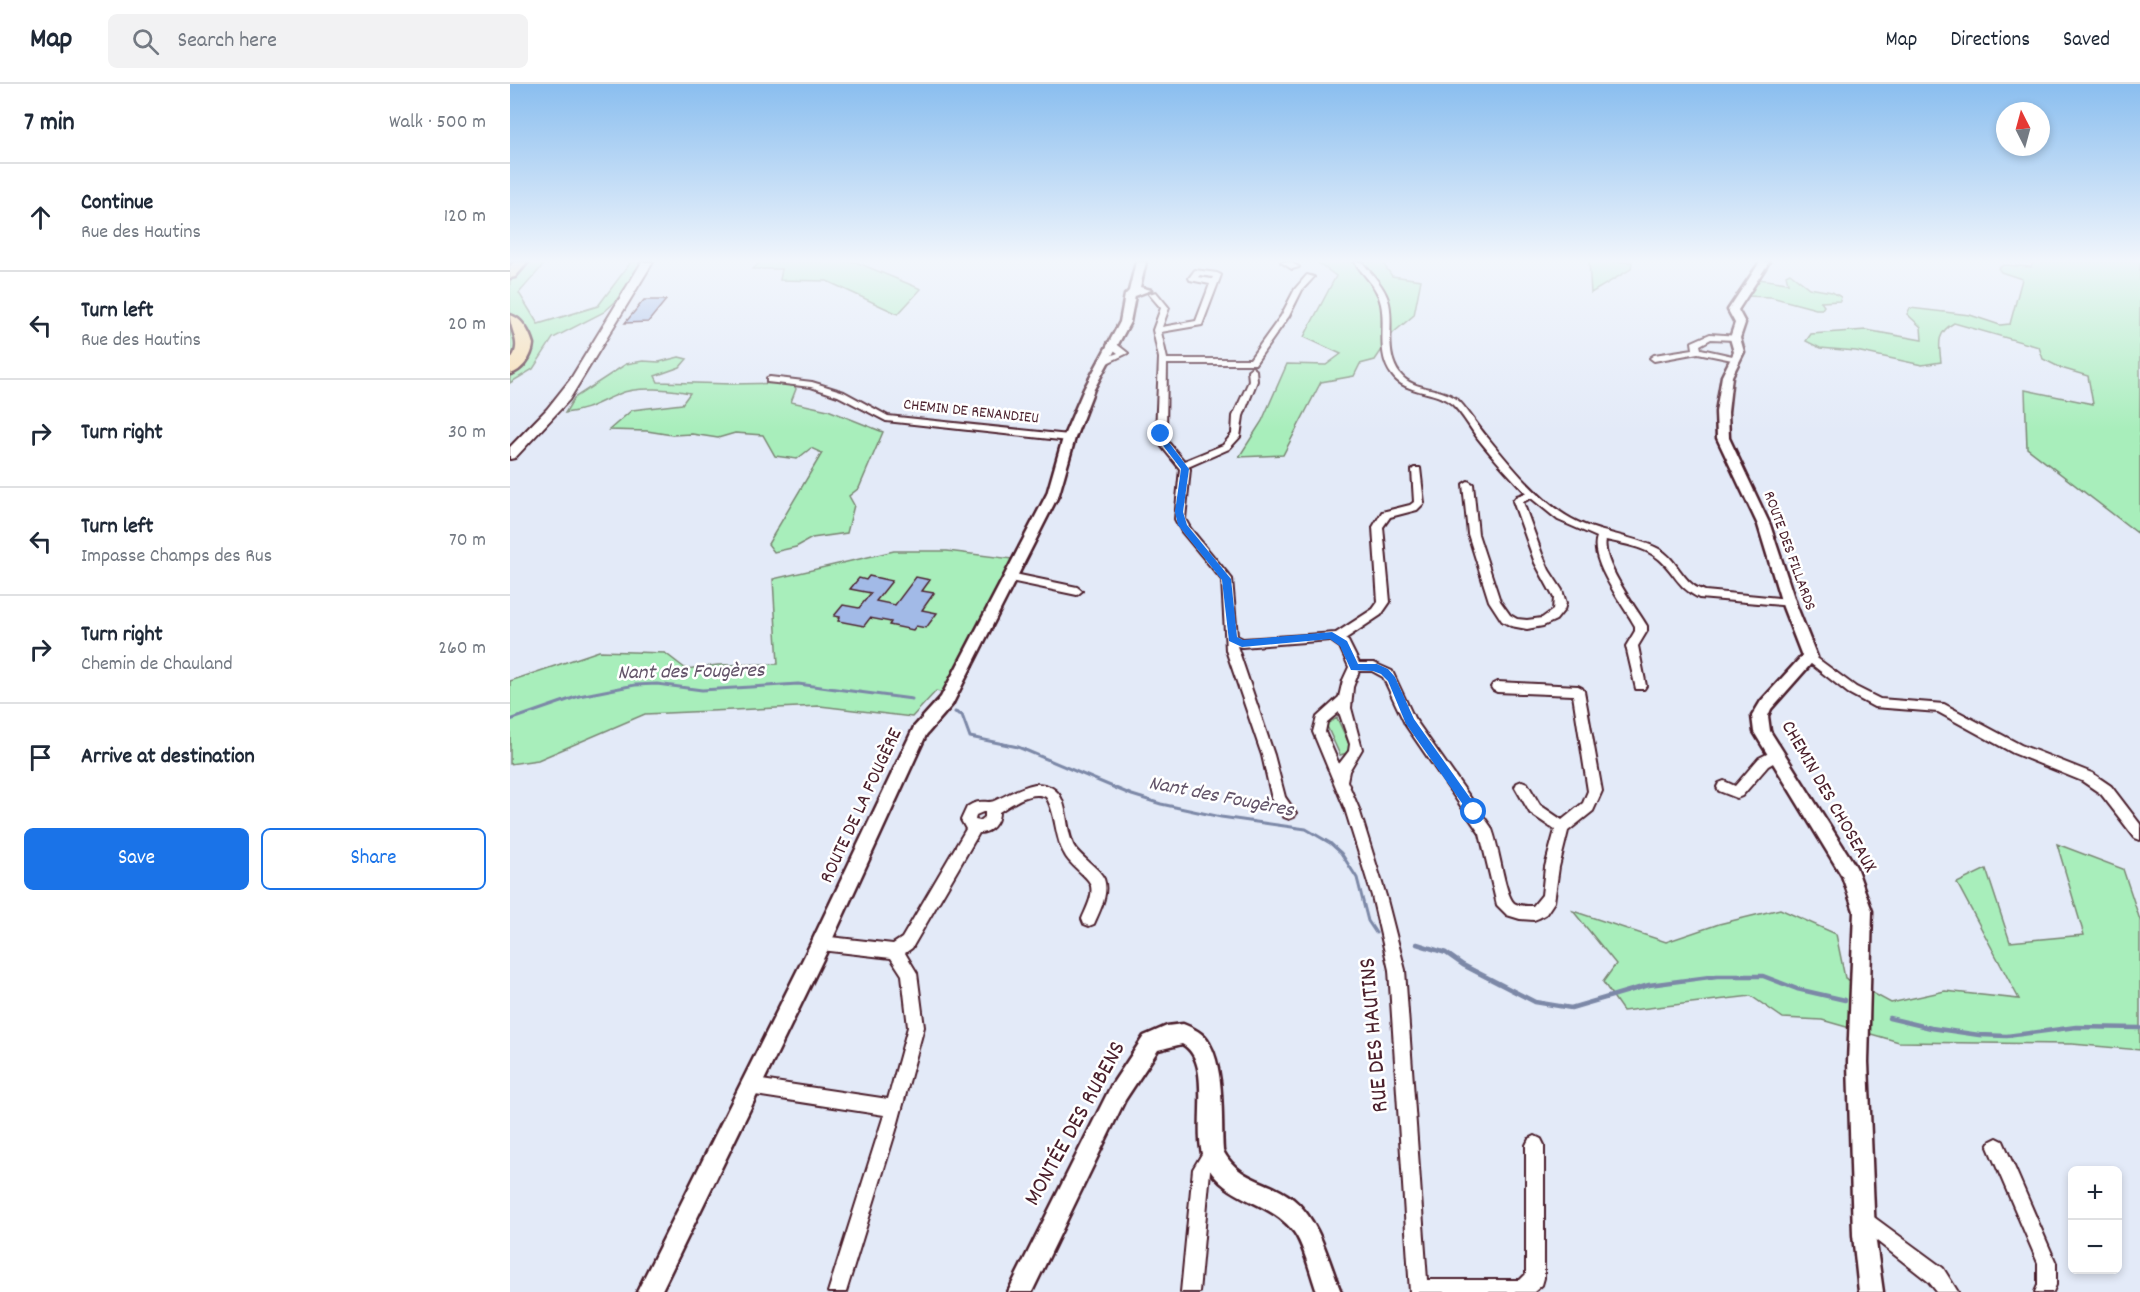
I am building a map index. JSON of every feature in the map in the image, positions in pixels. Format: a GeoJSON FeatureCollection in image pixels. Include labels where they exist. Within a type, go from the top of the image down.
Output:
{"type":"FeatureCollection","features":[{"type":"Feature","properties":{"kind":"highway"},"geometry":{"type":"LineString","coordinates":[[510,319],[523,334],[525,342],[522,355],[510,369]]}},
{"type":"Feature","properties":{"kind":"highway"},"geometry":{"type":"LineString","coordinates":[[510,343],[516,351],[510,363]]}},
{"type":"Feature","properties":{"kind":"main road"},"geometry":{"type":"LineString","coordinates":[[510,455],[564,397],[597,347],[612,318]]}},
{"type":"Feature","properties":{"kind":"street","name":"ROUTE DE LA FOUGÈRE"},"geometry":{"type":"LineString","coordinates":[[649,1292],[821,943],[905,761],[921,731],[947,701],[1053,494],[1069,438],[1102,362],[1128,318]]}},
{"type":"Feature","properties":{"kind":"street"},"geometry":{"type":"LineString","coordinates":[[1161,318],[1156,330],[1163,362],[1161,434],[1164,443],[1184,465],[1186,474],[1180,519],[1186,530],[1227,579],[1232,650],[1268,755],[1279,799],[1289,813]]}},
{"type":"Feature","properties":{"kind":"street"},"geometry":{"type":"LineString","coordinates":[[1156,330],[1199,323],[1201,318]]}},
{"type":"Feature","properties":{"kind":"street"},"geometry":{"type":"LineString","coordinates":[[1163,362],[1252,362],[1283,318]]}},
{"type":"Feature","properties":{"kind":"street"},"geometry":{"type":"LineString","coordinates":[[1385,318],[1385,354],[1393,372],[1403,383],[1448,398],[1456,403],[1484,440],[1532,494],[1562,518],[1603,536],[1641,545],[1657,552],[1664,557],[1689,588],[1703,595],[1789,603]]}},
{"type":"Feature","properties":{"kind":"street","name":"ROUTE DES FILLARDS"},"geometry":{"type":"LineString","coordinates":[[1737,318],[1740,324],[1735,338],[1739,352],[1727,376],[1722,412],[1723,438],[1764,525],[1789,603],[1810,657]]}},
{"type":"Feature","properties":{"kind":"street"},"geometry":{"type":"LineString","coordinates":[[1698,351],[1695,344],[1710,336],[1735,338]]}},
{"type":"Feature","properties":{"kind":"street"},"geometry":{"type":"LineString","coordinates":[[1654,358],[1698,351],[1734,359]]}},
{"type":"Feature","properties":{"kind":"street"},"geometry":{"type":"LineString","coordinates":[[1184,465],[1226,447],[1237,435],[1238,416],[1253,381],[1252,370]]}},
{"type":"Feature","properties":{"kind":"street","name":"CHEMIN DE RENANDIEU"},"geometry":{"type":"LineString","coordinates":[[770,380],[822,388],[841,394],[886,418],[1069,438]]}},
{"type":"Feature","properties":{"kind":"street"},"geometry":{"type":"LineString","coordinates":[[1233,639],[1242,643],[1332,637],[1377,612],[1384,602],[1378,527],[1386,514],[1413,508],[1419,503],[1417,470]]}},
{"type":"Feature","properties":{"kind":"street"},"geometry":{"type":"LineString","coordinates":[[1468,484],[1472,531],[1484,564],[1495,607],[1505,618],[1528,624],[1546,621],[1553,617],[1560,606],[1559,594],[1536,554],[1528,523],[1518,501],[1532,494]]}},
{"type":"Feature","properties":{"kind":"street"},"geometry":{"type":"LineString","coordinates":[[1603,536],[1600,549],[1605,564],[1641,626],[1641,631],[1632,646],[1640,686]]}},
{"type":"Feature","properties":{"kind":"street"},"geometry":{"type":"LineString","coordinates":[[1010,577],[1077,591]]}},
{"type":"Feature","properties":{"kind":"street"},"geometry":{"type":"LineString","coordinates":[[1332,637],[1344,644],[1355,668],[1367,666],[1380,669],[1392,679],[1409,721],[1486,831],[1491,845],[1500,894],[1512,910],[1534,912],[1545,905],[1549,897],[1552,867],[1562,828],[1588,807],[1595,791],[1578,691],[1497,687]]}},
{"type":"Feature","properties":{"kind":"street"},"geometry":{"type":"LineString","coordinates":[[1810,657],[1852,690],[1878,704],[1940,706],[2017,749],[2087,777],[2106,790],[2140,834]]}},
{"type":"Feature","properties":{"kind":"street","name":"CHEMIN DES CHOSEAUX"},"geometry":{"type":"LineString","coordinates":[[1810,657],[1766,705],[1760,716],[1762,732],[1775,755],[1850,873],[1863,911],[1858,1062],[1865,1221]]}},
{"type":"Feature","properties":{"kind":"street","name":"RUE DES HAUTINS"},"geometry":{"type":"LineString","coordinates":[[1355,668],[1344,699],[1321,720],[1319,732],[1352,809],[1379,896],[1397,970],[1419,1291]]}},
{"type":"Feature","properties":{"kind":"street"},"geometry":{"type":"LineString","coordinates":[[1340,781],[1341,770],[1354,754],[1356,744],[1346,715],[1344,699]]}},
{"type":"Feature","properties":{"kind":"street"},"geometry":{"type":"LineString","coordinates":[[1724,787],[1737,792],[1744,787],[1765,758],[1775,755]]}},
{"type":"Feature","properties":{"kind":"street"},"geometry":{"type":"LineString","coordinates":[[1522,787],[1535,809],[1562,828]]}},
{"type":"Feature","properties":{"kind":"street"},"geometry":{"type":"LineString","coordinates":[[821,943],[895,951],[907,943],[974,828],[968,820],[973,810],[981,806],[992,809],[1022,792],[1038,789],[1049,792],[1055,798],[1067,847],[1080,865],[1097,880],[1098,896],[1089,919]]}},
{"type":"Feature","properties":{"kind":"street"},"geometry":{"type":"LineString","coordinates":[[837,1292],[894,1108],[916,1027],[909,973],[895,951]]}},
{"type":"Feature","properties":{"kind":"street","name":"MONTÉE DES RUBENS"},"geometry":{"type":"LineString","coordinates":[[1020,1292],[1118,1093],[1151,1043],[1167,1036],[1183,1034],[1202,1048],[1209,1077],[1212,1153]]}},
{"type":"Feature","properties":{"kind":"street"},"geometry":{"type":"LineString","coordinates":[[749,1086],[894,1108]]}},
{"type":"Feature","properties":{"kind":"street"},"geometry":{"type":"LineString","coordinates":[[1419,1291],[1524,1290],[1535,1278],[1537,1259],[1535,1145]]}},
{"type":"Feature","properties":{"kind":"street"},"geometry":{"type":"LineString","coordinates":[[1997,1147],[2046,1263],[2047,1285],[2044,1292]]}},
{"type":"Feature","properties":{"kind":"street"},"geometry":{"type":"LineString","coordinates":[[1190,1292],[1202,1169],[1212,1153],[1221,1169],[1236,1183],[1284,1206],[1304,1226],[1329,1292]]}},
{"type":"Feature","properties":{"kind":"street"},"geometry":{"type":"LineString","coordinates":[[1865,1221],[1864,1235],[1870,1292]]}},
{"type":"Feature","properties":{"kind":"street"},"geometry":{"type":"LineString","coordinates":[[1865,1221],[1936,1275],[1949,1292]]}},
{"type":"Feature","properties":{"kind":"green space"},"geometry":{"type":"Polygon","coordinates":[[[510,318],[535,318],[538,324],[557,318],[591,318],[553,338],[533,369],[510,383],[510,318]]]}},
{"type":"Feature","properties":{"kind":"green space"},"geometry":{"type":"Polygon","coordinates":[[[1314,318],[1410,318],[1393,333],[1375,360],[1360,364],[1354,376],[1321,382],[1283,455],[1239,457],[1262,421],[1287,364],[1326,365],[1341,354],[1304,337],[1314,318]]]}},
{"type":"Feature","properties":{"kind":"green space"},"geometry":{"type":"Polygon","coordinates":[[[1912,318],[1980,318],[2000,325],[2010,324],[2012,318],[2140,318],[2140,535],[2027,448],[2025,390],[2093,404],[2088,376],[2061,368],[2043,359],[2039,347],[1954,323],[1941,335],[1939,344],[1941,362],[1922,365],[1856,351],[1820,348],[1806,341],[1811,334],[1866,330],[1922,340],[1921,327],[1912,318]]]}},
{"type":"Feature","properties":{"kind":"green space"},"geometry":{"type":"Polygon","coordinates":[[[679,357],[687,359],[680,367],[655,376],[658,382],[793,383],[796,389],[791,402],[828,410],[883,432],[859,488],[849,496],[854,505],[847,533],[812,538],[796,547],[774,552],[768,544],[822,453],[811,448],[797,459],[775,456],[763,435],[735,433],[718,438],[692,434],[672,435],[647,431],[609,430],[632,410],[682,404],[690,393],[664,389],[626,391],[587,408],[565,413],[574,398],[626,364],[643,361],[659,362],[679,357]]]}},
{"type":"Feature","properties":{"kind":"green space"},"geometry":{"type":"Polygon","coordinates":[[[894,551],[947,551],[1013,559],[944,693],[936,691],[912,717],[820,706],[645,714],[538,760],[510,764],[510,681],[599,651],[665,653],[686,669],[718,665],[778,664],[773,579],[894,551]]]}},
{"type":"Feature","properties":{"kind":"green space"},"geometry":{"type":"Polygon","coordinates":[[[1337,718],[1351,748],[1347,753],[1340,755],[1326,724],[1337,718]]]}},
{"type":"Feature","properties":{"kind":"green space"},"geometry":{"type":"Polygon","coordinates":[[[2057,844],[2123,869],[2140,920],[2140,1050],[2072,1044],[1899,1042],[1822,1020],[1783,1018],[1751,996],[1623,1011],[1603,982],[1616,964],[1573,911],[1666,942],[1719,924],[1780,909],[1836,934],[1845,978],[1891,1003],[1945,991],[2019,999],[1957,883],[1986,869],[2010,942],[2084,935],[2057,844]]]}},
{"type":"Feature","properties":{"kind":"building"},"geometry":{"type":"Polygon","coordinates":[[[629,318],[651,318],[648,322],[625,323],[629,318]]]}},
{"type":"Feature","properties":{"kind":"building"},"geometry":{"type":"Polygon","coordinates":[[[869,576],[892,581],[876,601],[895,605],[916,577],[930,580],[922,591],[934,593],[922,610],[937,613],[926,628],[916,626],[913,630],[870,618],[864,626],[838,621],[840,617],[834,616],[843,605],[859,608],[871,593],[850,589],[859,578],[866,580],[869,576]]]}},
{"type":"Feature","properties":{"kind":"waterway","name":"Nant des Fougères"},"geometry":{"type":"LineString","coordinates":[[510,720],[579,696],[635,685],[657,684],[702,690],[798,684],[912,699]]}},
{"type":"Feature","properties":{"kind":"waterway","name":"Nant des Fougères"},"geometry":{"type":"LineString","coordinates":[[955,712],[962,715],[970,737],[1018,747],[1132,795],[1221,817],[1306,829],[1330,843],[1341,853],[1357,878],[1368,921],[1376,933]]}},
{"type":"Feature","properties":{"kind":"waterway","name":"Nant des Fougères"},"geometry":{"type":"LineString","coordinates":[[1417,944],[1446,953],[1463,965],[1535,1002],[1571,1008],[1649,985],[1717,976],[1763,976],[1797,989],[1845,1000]]}},
{"type":"Feature","properties":{"kind":"waterway","name":"Nant des Fougères"},"geometry":{"type":"LineString","coordinates":[[1889,1018],[1931,1028],[1979,1035],[2007,1036],[2076,1027],[2140,1028]]}},
{"type":"Feature","properties":{"kind":"route"},"geometry":{"type":"LineString","coordinates":[[1161,434],[1164,443],[1185,469],[1180,519],[1186,530],[1227,579],[1233,639],[1242,643],[1332,636],[1344,644],[1355,668],[1374,667],[1385,671],[1392,679],[1409,721],[1474,812]]}}]}
